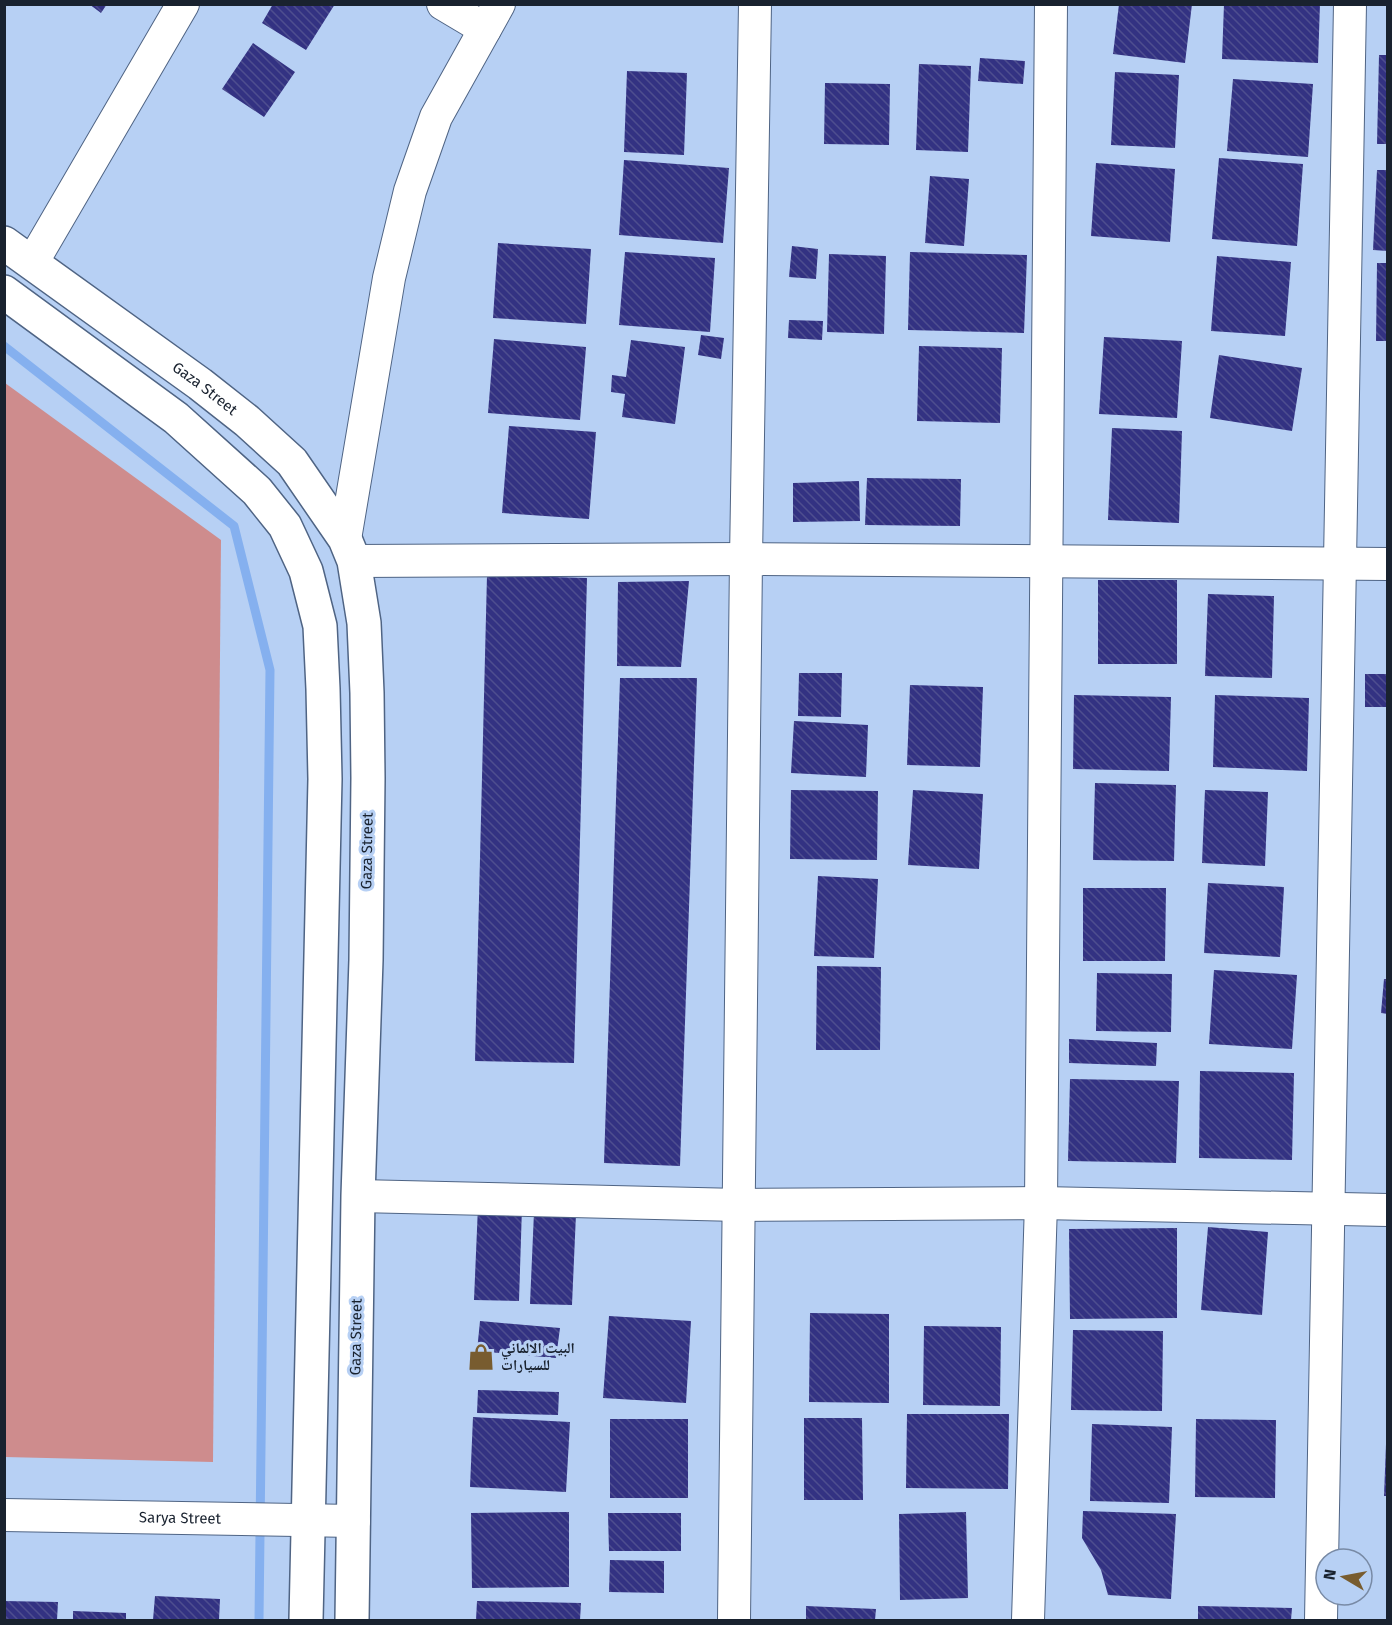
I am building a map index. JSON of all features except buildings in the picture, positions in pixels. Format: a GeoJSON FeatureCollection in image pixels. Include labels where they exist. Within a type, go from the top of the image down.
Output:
{"type":"FeatureCollection","features":[{"type":"Feature","properties":{"kind":"main road","name":"Gaza Street"},"geometry":{"type":"LineString","coordinates":[[4,243],[200,384],[247,421],[292,462],[349,550],[364,623],[368,693],[366,960],[358,1196],[352,1620]]}},
{"type":"Feature","properties":{"kind":"main road"},"geometry":{"type":"LineString","coordinates":[[4,292],[176,418],[257,491],[285,526],[306,571],[320,626],[325,779],[306,1620]]}},
{"type":"Feature","properties":{"kind":"street"},"geometry":{"type":"LineString","coordinates":[[32,263],[183,4]]}},
{"type":"Feature","properties":{"kind":"street"},"geometry":{"type":"LineString","coordinates":[[443,4],[492,17],[436,117],[410,191],[389,278],[349,550],[746,559],[1388,564]]}},
{"type":"Feature","properties":{"kind":"street"},"geometry":{"type":"LineString","coordinates":[[734,1620],[755,4]]}},
{"type":"Feature","properties":{"kind":"street"},"geometry":{"type":"LineString","coordinates":[[1028,1620],[1041,1203],[1051,4]]}},
{"type":"Feature","properties":{"kind":"street"},"geometry":{"type":"LineString","coordinates":[[1321,1620],[1325,1210],[1350,4]]}},
{"type":"Feature","properties":{"kind":"street"},"geometry":{"type":"LineString","coordinates":[[358,1196],[739,1205],[1041,1203],[1388,1210]]}},
{"type":"Feature","properties":{"kind":"street","name":"Sarya Street"},"geometry":{"type":"LineString","coordinates":[[4,1515],[354,1521]]}},
{"type":"Feature","properties":{"kind":"shaded area"},"geometry":{"type":"Polygon","coordinates":[[[5,383],[221,540],[213,1462],[5,1457],[5,383]]]}},
{"type":"Feature","properties":{"kind":"waterway"},"geometry":{"type":"LineString","coordinates":[[4,346],[234,526],[270,670],[259,1620]]}},
{"type":"Feature","properties":{"kind":"place","name":"البيت الالماني للسيارات"},"geometry":{"type":"Point","coordinates":[481,1357]}}]}
